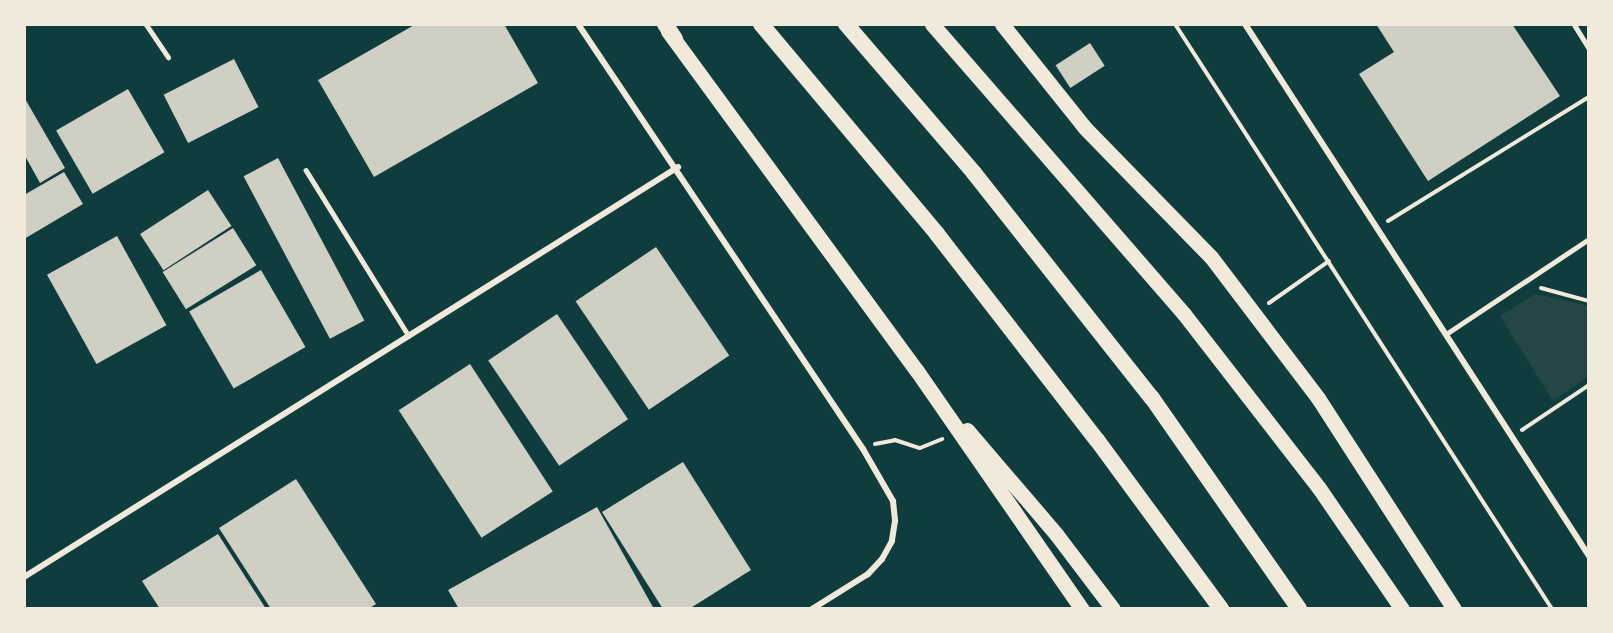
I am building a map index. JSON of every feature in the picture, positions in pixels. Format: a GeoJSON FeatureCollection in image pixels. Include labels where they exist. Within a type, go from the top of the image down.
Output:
{"type":"FeatureCollection","features":[{"type":"Feature","properties":{"kind":"highway"},"geometry":{"type":"LineString","coordinates":[[664,24],[675,39]]}},
{"type":"Feature","properties":{"kind":"highway"},"geometry":{"type":"LineString","coordinates":[[761,24],[937,234],[1097,440],[1221,609]]}},
{"type":"Feature","properties":{"kind":"highway"},"geometry":{"type":"LineString","coordinates":[[846,24],[974,173],[1152,398],[1299,609]]}},
{"type":"Feature","properties":{"kind":"main road"},"geometry":{"type":"LineString","coordinates":[[932,24],[1184,314],[1319,488],[1402,609]]}},
{"type":"Feature","properties":{"kind":"main road"},"geometry":{"type":"LineString","coordinates":[[1002,24],[1049,87],[1190,234],[1254,314],[1318,398],[1455,609]]}},
{"type":"Feature","properties":{"kind":"main road"},"geometry":{"type":"LineString","coordinates":[[675,39],[917,371],[1082,609]]}},
{"type":"Feature","properties":{"kind":"main road"},"geometry":{"type":"LineString","coordinates":[[917,371],[1056,534],[1113,609]]}},
{"type":"Feature","properties":{"kind":"main road"},"geometry":{"type":"LineString","coordinates":[[1390,591],[1394,609]]}},
{"type":"Feature","properties":{"kind":"street"},"geometry":{"type":"LineString","coordinates":[[579,24],[678,167],[885,483],[895,521],[892,542],[868,574],[812,609]]}},
{"type":"Feature","properties":{"kind":"street"},"geometry":{"type":"LineString","coordinates":[[1245,24],[1589,556]]}},
{"type":"Feature","properties":{"kind":"street"},"geometry":{"type":"LineString","coordinates":[[24,577],[678,167]]}},
{"type":"Feature","properties":{"kind":"lane"},"geometry":{"type":"LineString","coordinates":[[146,24],[168,57]]}},
{"type":"Feature","properties":{"kind":"lane"},"geometry":{"type":"LineString","coordinates":[[1574,24],[1589,48]]}},
{"type":"Feature","properties":{"kind":"lane"},"geometry":{"type":"LineString","coordinates":[[306,170],[409,336]]}},
{"type":"Feature","properties":{"kind":"lane"},"geometry":{"type":"LineString","coordinates":[[1446,334],[1589,239]]}},
{"type":"Feature","properties":{"kind":"path"},"geometry":{"type":"LineString","coordinates":[[1175,24],[1552,609]]}},
{"type":"Feature","properties":{"kind":"path"},"geometry":{"type":"LineString","coordinates":[[1377,228],[1589,97]]}},
{"type":"Feature","properties":{"kind":"path"},"geometry":{"type":"LineString","coordinates":[[1254,314],[1329,261]]}},
{"type":"Feature","properties":{"kind":"path"},"geometry":{"type":"LineString","coordinates":[[1523,283],[1589,301]]}},
{"type":"Feature","properties":{"kind":"path"},"geometry":{"type":"LineString","coordinates":[[1511,437],[1589,385]]}},
{"type":"Feature","properties":{"kind":"path"},"geometry":{"type":"LineString","coordinates":[[863,449],[894,440],[920,448],[957,431]]}},
{"type":"Feature","properties":{"kind":"shaded area"},"geometry":{"type":"Polygon","coordinates":[[[1535,294],[1589,306],[1589,376],[1553,401],[1500,316],[1535,294]]]}},
{"type":"Feature","properties":{"kind":"building"},"geometry":{"type":"Polygon","coordinates":[[[416,24],[504,24],[538,83],[374,177],[318,80],[416,24]]]}},
{"type":"Feature","properties":{"kind":"building"},"geometry":{"type":"Polygon","coordinates":[[[1376,24],[1512,24],[1560,96],[1428,181],[1359,74],[1394,52],[1376,24]]]}},
{"type":"Feature","properties":{"kind":"building"},"geometry":{"type":"Polygon","coordinates":[[[1090,43],[1105,66],[1070,88],[1056,65],[1090,43]]]}},
{"type":"Feature","properties":{"kind":"building"},"geometry":{"type":"Polygon","coordinates":[[[234,59],[259,107],[188,143],[164,95],[234,59]]]}},
{"type":"Feature","properties":{"kind":"building"},"geometry":{"type":"Polygon","coordinates":[[[128,89],[164,152],[93,194],[56,131],[128,89]]]}},
{"type":"Feature","properties":{"kind":"building"},"geometry":{"type":"Polygon","coordinates":[[[24,97],[65,168],[40,183],[24,154],[24,97]]]}},
{"type":"Feature","properties":{"kind":"building"},"geometry":{"type":"Polygon","coordinates":[[[278,158],[364,320],[330,339],[244,176],[278,158]]]}},
{"type":"Feature","properties":{"kind":"building"},"geometry":{"type":"Polygon","coordinates":[[[64,172],[83,204],[24,239],[24,195],[64,172]]]}},
{"type":"Feature","properties":{"kind":"building"},"geometry":{"type":"Polygon","coordinates":[[[208,190],[231,226],[163,270],[140,234],[208,190]]]}},
{"type":"Feature","properties":{"kind":"building"},"geometry":{"type":"Polygon","coordinates":[[[233,228],[256,265],[186,309],[163,272],[233,228]]]}},
{"type":"Feature","properties":{"kind":"building"},"geometry":{"type":"Polygon","coordinates":[[[117,236],[166,325],[96,364],[47,275],[117,236]]]}},
{"type":"Feature","properties":{"kind":"building"},"geometry":{"type":"Polygon","coordinates":[[[656,247],[729,356],[649,410],[576,301],[656,247]]]}},
{"type":"Feature","properties":{"kind":"building"},"geometry":{"type":"Polygon","coordinates":[[[261,270],[306,347],[234,389],[189,312],[261,270]]]}},
{"type":"Feature","properties":{"kind":"building"},"geometry":{"type":"Polygon","coordinates":[[[557,314],[628,419],[559,466],[488,360],[557,314]]]}},
{"type":"Feature","properties":{"kind":"building"},"geometry":{"type":"Polygon","coordinates":[[[470,364],[553,491],[481,538],[399,410],[470,364]]]}},
{"type":"Feature","properties":{"kind":"building"},"geometry":{"type":"Polygon","coordinates":[[[683,462],[751,570],[689,609],[663,609],[602,512],[683,462]]]}},
{"type":"Feature","properties":{"kind":"building"},"geometry":{"type":"Polygon","coordinates":[[[296,479],[376,604],[368,609],[271,609],[219,528],[296,479]]]}},
{"type":"Feature","properties":{"kind":"building"},"geometry":{"type":"Polygon","coordinates":[[[597,507],[654,609],[459,609],[448,590],[597,507]]]}},
{"type":"Feature","properties":{"kind":"building"},"geometry":{"type":"Polygon","coordinates":[[[218,534],[266,609],[160,609],[142,581],[218,534]]]}}]}
